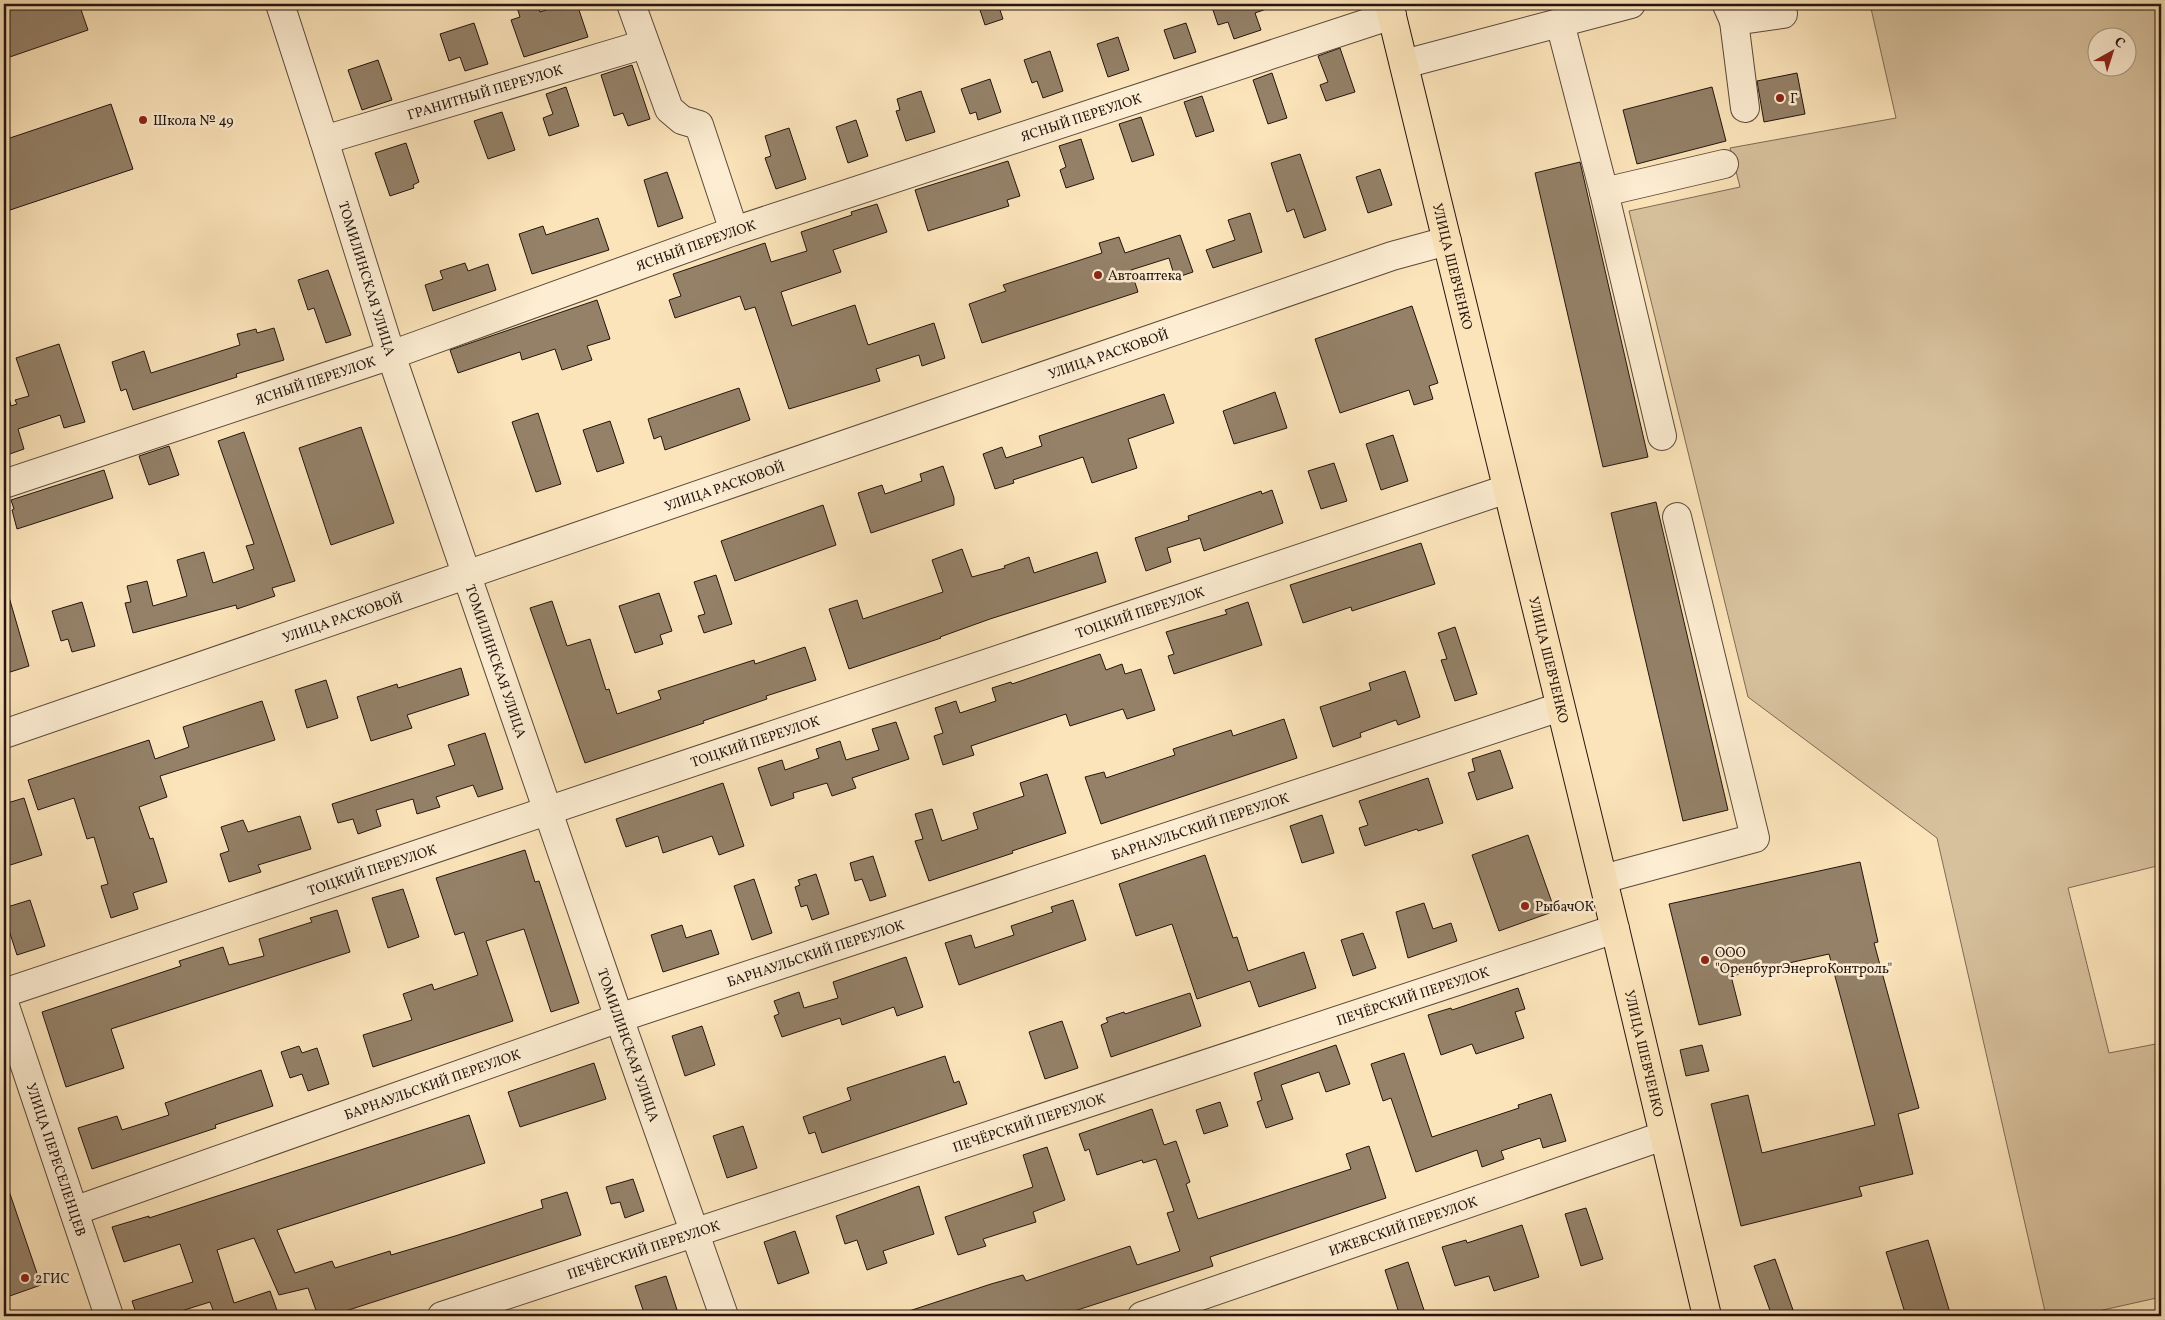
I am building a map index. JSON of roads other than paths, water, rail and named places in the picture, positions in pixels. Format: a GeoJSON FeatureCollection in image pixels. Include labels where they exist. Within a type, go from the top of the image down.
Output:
{"type":"FeatureCollection","features":[{"type":"Feature","properties":{"kind":"main road","name":"УЛИЦА ШЕВЧЕНКО"},"geometry":{"type":"LineString","coordinates":[[1391,10],[1560,707],[1616,929],[1663,1136],[1707,1316]]}},
{"type":"Feature","properties":{"kind":"street","name":"ТОМИЛИНСКАЯ УЛИЦА"},"geometry":{"type":"LineString","coordinates":[[280,4],[391,355],[619,1018],[724,1316]]}},
{"type":"Feature","properties":{"kind":"street"},"geometry":{"type":"LineString","coordinates":[[630,4],[668,109],[682,120],[699,125],[734,231]]}},
{"type":"Feature","properties":{"kind":"street"},"geometry":{"type":"LineString","coordinates":[[1404,64],[1560,23],[1619,5]]}},
{"type":"Feature","properties":{"kind":"street","name":"ЯСНЫЙ ПЕРЕУЛОК"},"geometry":{"type":"LineString","coordinates":[[4,484],[391,355],[734,231],[1391,10]]}},
{"type":"Feature","properties":{"kind":"street"},"geometry":{"type":"LineString","coordinates":[[1745,108],[1730,12],[1783,14]]}},
{"type":"Feature","properties":{"kind":"street"},"geometry":{"type":"LineString","coordinates":[[1560,23],[1604,192],[1662,436]]}},
{"type":"Feature","properties":{"kind":"street","name":"ГРАНИТНЫЙ ПЕРЕУЛОК"},"geometry":{"type":"LineString","coordinates":[[324,140],[645,44]]}},
{"type":"Feature","properties":{"kind":"street"},"geometry":{"type":"LineString","coordinates":[[1604,192],[1724,164]]}},
{"type":"Feature","properties":{"kind":"street","name":"УЛИЦА РАСКОВОЙ"},"geometry":{"type":"LineString","coordinates":[[4,734],[1392,256],[1447,241]]}},
{"type":"Feature","properties":{"kind":"street","name":"ТОЦКИЙ ПЕРЕУЛОК"},"geometry":{"type":"LineString","coordinates":[[4,993],[1507,489]]}},
{"type":"Feature","properties":{"kind":"street"},"geometry":{"type":"LineString","coordinates":[[1603,878],[1755,838],[1677,517]]}},
{"type":"Feature","properties":{"kind":"street","name":"БАРНАУЛЬСКИЙ ПЕРЕУЛОК"},"geometry":{"type":"LineString","coordinates":[[74,1211],[619,1018],[1560,707]]}},
{"type":"Feature","properties":{"kind":"street","name":"ПЕЧЁРСКИЙ ПЕРЕУЛОК"},"geometry":{"type":"LineString","coordinates":[[442,1316],[1616,929]]}},
{"type":"Feature","properties":{"kind":"street","name":"УЛИЦА ПЕРЕСЕЛЕНЦЕВ"},"geometry":{"type":"LineString","coordinates":[[4,1003],[109,1316]]}},
{"type":"Feature","properties":{"kind":"street","name":"ИЖЕВСКИЙ ПЕРЕУЛОК"},"geometry":{"type":"LineString","coordinates":[[1142,1316],[1663,1136]]}},
{"type":"Feature","properties":{"kind":"place","name":"Г"},"geometry":{"type":"Point","coordinates":[1780,98]}},
{"type":"Feature","properties":{"kind":"place","name":"Школа № 49"},"geometry":{"type":"Point","coordinates":[143,120]}},
{"type":"Feature","properties":{"kind":"place","name":"Автоаптека"},"geometry":{"type":"Point","coordinates":[1098,275]}},
{"type":"Feature","properties":{"kind":"place","name":"РыбачОК"},"geometry":{"type":"Point","coordinates":[1525,906]}},
{"type":"Feature","properties":{"kind":"place","name":"ООО \"ОренбургЭнергоКонтроль\""},"geometry":{"type":"Point","coordinates":[1705,960]}},
{"type":"Feature","properties":{"kind":"place","name":"2ГИС"},"geometry":{"type":"Point","coordinates":[25,1278]}}]}
